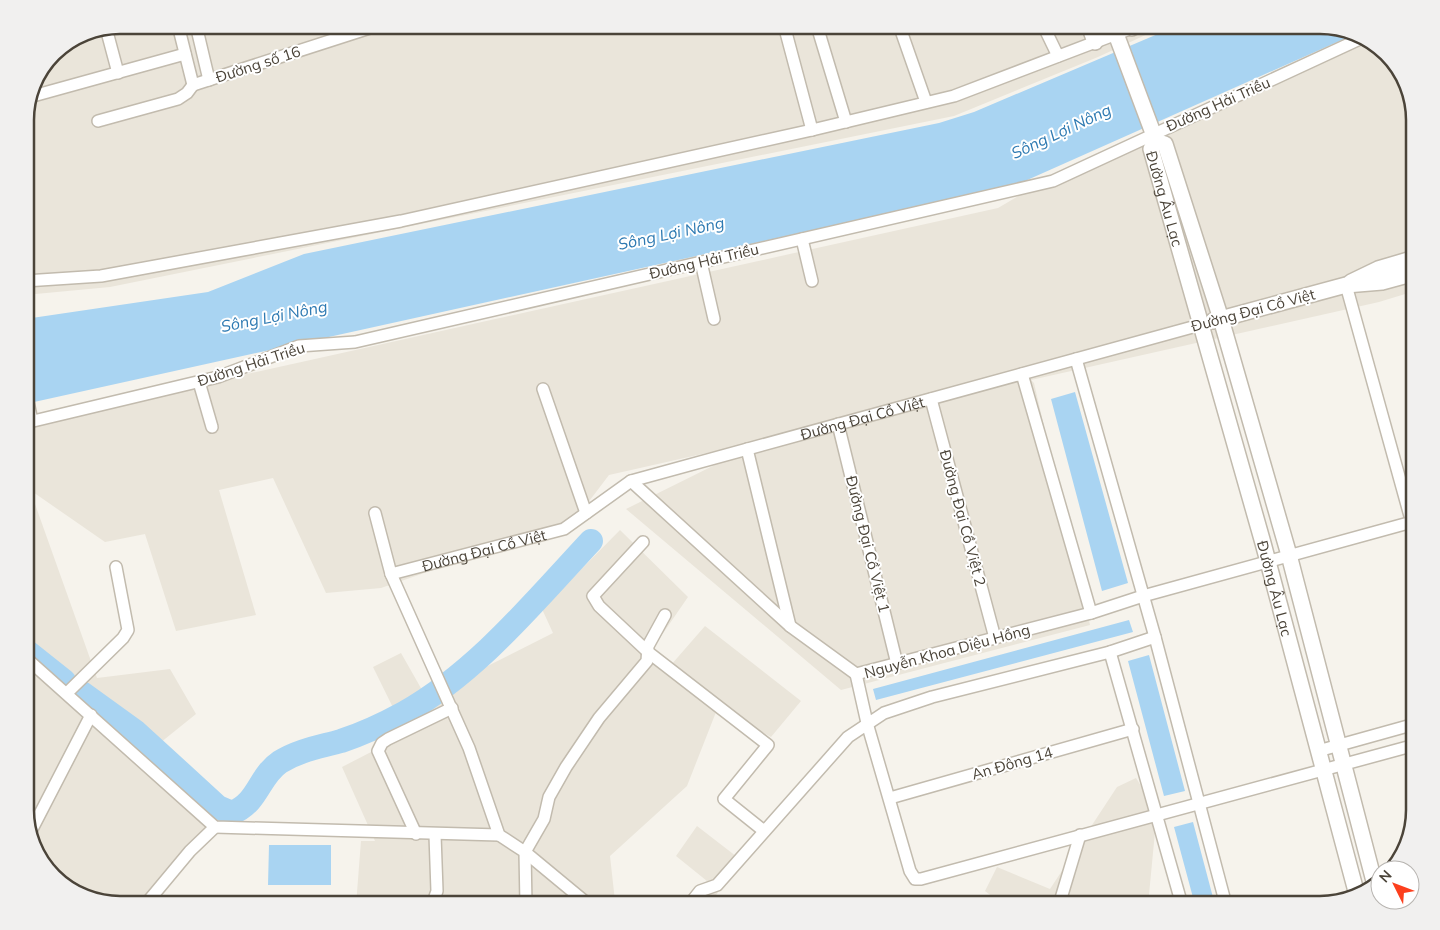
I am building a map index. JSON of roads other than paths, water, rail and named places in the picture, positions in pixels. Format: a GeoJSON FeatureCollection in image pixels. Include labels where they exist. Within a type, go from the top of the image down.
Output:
{"type":"FeatureCollection","features":[{"type":"Feature","properties":{"kind":"street"},"geometry":{"type":"LineString","coordinates":[[108,34],[118,73]]}},
{"type":"Feature","properties":{"kind":"street"},"geometry":{"type":"LineString","coordinates":[[98,121],[178,99],[187,94],[193,85],[180,34]]}},
{"type":"Feature","properties":{"kind":"street"},"geometry":{"type":"LineString","coordinates":[[198,34],[209,80]]}},
{"type":"Feature","properties":{"kind":"street","name":"Đường số 16"},"geometry":{"type":"LineString","coordinates":[[193,85],[351,34]]}},
{"type":"Feature","properties":{"kind":"street"},"geometry":{"type":"LineString","coordinates":[[786,34],[812,130]]}},
{"type":"Feature","properties":{"kind":"street"},"geometry":{"type":"LineString","coordinates":[[819,34],[846,122]]}},
{"type":"Feature","properties":{"kind":"street"},"geometry":{"type":"LineString","coordinates":[[902,34],[926,102]]}},
{"type":"Feature","properties":{"kind":"street"},"geometry":{"type":"LineString","coordinates":[[1047,34],[1058,56]]}},
{"type":"Feature","properties":{"kind":"street"},"geometry":{"type":"LineString","coordinates":[[1092,34],[1095,42]]}},
{"type":"Feature","properties":{"kind":"street"},"geometry":{"type":"LineString","coordinates":[[34,280],[101,276],[392,223],[812,130],[954,96],[1116,34],[1153,132]]}},
{"type":"Feature","properties":{"kind":"street","name":"Đường Hải Triều"},"geometry":{"type":"LineString","coordinates":[[34,421],[218,377],[299,346],[355,342],[1053,181],[1153,132],[1355,41]]}},
{"type":"Feature","properties":{"kind":"street"},"geometry":{"type":"LineString","coordinates":[[38,95],[186,54]]}},
{"type":"Feature","properties":{"kind":"street","name":"Đường Âu Lạc"},"geometry":{"type":"LineString","coordinates":[[1153,132],[1165,144],[1221,319],[1289,555],[1337,746],[1370,867]]}},
{"type":"Feature","properties":{"kind":"street","name":"Đường Âu Lạc"},"geometry":{"type":"LineString","coordinates":[[1153,132],[1151,149],[1267,563],[1355,889]]}},
{"type":"Feature","properties":{"kind":"street"},"geometry":{"type":"LineString","coordinates":[[802,239],[812,281]]}},
{"type":"Feature","properties":{"kind":"street","name":"Đường Đại Cồ Việt"},"geometry":{"type":"LineString","coordinates":[[1346,285],[1378,268],[1406,260]]}},
{"type":"Feature","properties":{"kind":"street"},"geometry":{"type":"LineString","coordinates":[[701,262],[714,319]]}},
{"type":"Feature","properties":{"kind":"street","name":"Đường Đại Cồ Việt"},"geometry":{"type":"LineString","coordinates":[[391,574],[564,529],[630,481],[1346,285],[1382,282],[1406,275]]}},
{"type":"Feature","properties":{"kind":"street"},"geometry":{"type":"LineString","coordinates":[[1346,285],[1406,503]]}},
{"type":"Feature","properties":{"kind":"street"},"geometry":{"type":"LineString","coordinates":[[1076,359],[1144,596],[1224,896]]}},
{"type":"Feature","properties":{"kind":"street"},"geometry":{"type":"LineString","coordinates":[[1022,374],[1091,613]]}},
{"type":"Feature","properties":{"kind":"street"},"geometry":{"type":"LineString","coordinates":[[199,382],[212,427]]}},
{"type":"Feature","properties":{"kind":"street"},"geometry":{"type":"LineString","coordinates":[[543,389],[586,513]]}},
{"type":"Feature","properties":{"kind":"street","name":"Đường Đại Cồ Việt 2"},"geometry":{"type":"LineString","coordinates":[[931,399],[995,638]]}},
{"type":"Feature","properties":{"kind":"street","name":"Đường Đại Cồ Việt 1"},"geometry":{"type":"LineString","coordinates":[[838,424],[897,664]]}},
{"type":"Feature","properties":{"kind":"street"},"geometry":{"type":"LineString","coordinates":[[747,449],[790,626]]}},
{"type":"Feature","properties":{"kind":"street","name":"Nguyễn Khoa Diệu Hồng"},"geometry":{"type":"LineString","coordinates":[[630,481],[790,626],[856,674],[1091,613],[1289,555],[1406,530]]}},
{"type":"Feature","properties":{"kind":"street"},"geometry":{"type":"LineString","coordinates":[[375,513],[391,574],[470,748],[499,835]]}},
{"type":"Feature","properties":{"kind":"street"},"geometry":{"type":"LineString","coordinates":[[642,542],[594,596],[599,606],[648,652],[768,745],[724,799],[764,831]]}},
{"type":"Feature","properties":{"kind":"street"},"geometry":{"type":"LineString","coordinates":[[67,694],[123,638],[128,630],[116,567]]}},
{"type":"Feature","properties":{"kind":"street"},"geometry":{"type":"LineString","coordinates":[[526,896],[524,852],[544,818],[549,797],[599,718],[647,661],[648,646],[665,615]]}},
{"type":"Feature","properties":{"kind":"street"},"geometry":{"type":"LineString","coordinates":[[696,896],[700,891],[717,885],[848,737],[884,712],[932,696],[1110,652],[1155,637]]}},
{"type":"Feature","properties":{"kind":"street"},"geometry":{"type":"LineString","coordinates":[[1110,652],[1180,896]]}},
{"type":"Feature","properties":{"kind":"street"},"geometry":{"type":"LineString","coordinates":[[34,665],[215,827],[435,835],[499,835],[524,852],[578,896]]}},
{"type":"Feature","properties":{"kind":"street"},"geometry":{"type":"LineString","coordinates":[[856,674],[867,723],[910,871],[915,879],[1406,747]]}},
{"type":"Feature","properties":{"kind":"street"},"geometry":{"type":"LineString","coordinates":[[416,834],[378,750],[382,743],[388,739],[450,704]]}},
{"type":"Feature","properties":{"kind":"street"},"geometry":{"type":"LineString","coordinates":[[35,823],[91,715]]}},
{"type":"Feature","properties":{"kind":"street"},"geometry":{"type":"LineString","coordinates":[[1318,751],[1406,727]]}},
{"type":"Feature","properties":{"kind":"street","name":"An Đông 14"},"geometry":{"type":"LineString","coordinates":[[890,798],[1133,729]]}},
{"type":"Feature","properties":{"kind":"street"},"geometry":{"type":"LineString","coordinates":[[152,896],[190,850],[215,827]]}},
{"type":"Feature","properties":{"kind":"street"},"geometry":{"type":"LineString","coordinates":[[435,835],[437,891],[435,896]]}},
{"type":"Feature","properties":{"kind":"street"},"geometry":{"type":"LineString","coordinates":[[1062,896],[1080,835]]}},
{"type":"Feature","properties":{"kind":"water","name":"Sông Lợi Nông"},"geometry":{"type":"Polygon","coordinates":[[[1158,34],[1331,34],[1347,38],[1014,186],[34,402],[34,318],[208,292],[304,254],[939,123],[974,112],[1158,34]]]}},
{"type":"Feature","properties":{"kind":"water"},"geometry":{"type":"Polygon","coordinates":[[[1075,392],[1128,583],[1102,591],[1051,399],[1075,392]]]}},
{"type":"Feature","properties":{"kind":"water"},"geometry":{"type":"Polygon","coordinates":[[[1129,620],[1133,632],[876,700],[873,689],[1129,620]]]}},
{"type":"Feature","properties":{"kind":"water"},"geometry":{"type":"Polygon","coordinates":[[[1149,655],[1185,791],[1164,796],[1128,661],[1149,655]]]}},
{"type":"Feature","properties":{"kind":"water"},"geometry":{"type":"Polygon","coordinates":[[[1193,822],[1213,896],[1193,896],[1174,827],[1193,822]]]}},
{"type":"Feature","properties":{"kind":"water"},"geometry":{"type":"Polygon","coordinates":[[[269,845],[331,845],[331,885],[268,885],[269,845]]]}},
{"type":"Feature","properties":{"kind":"waterway"},"geometry":{"type":"LineString","coordinates":[[82,693],[136,732],[218,807],[232,813],[248,802],[267,775],[280,762],[302,752],[341,741],[381,725],[431,696],[504,635],[591,541]]}},
{"type":"Feature","properties":{"kind":"waterway"},"geometry":{"type":"LineString","coordinates":[[34,657],[64,681]]}}]}
